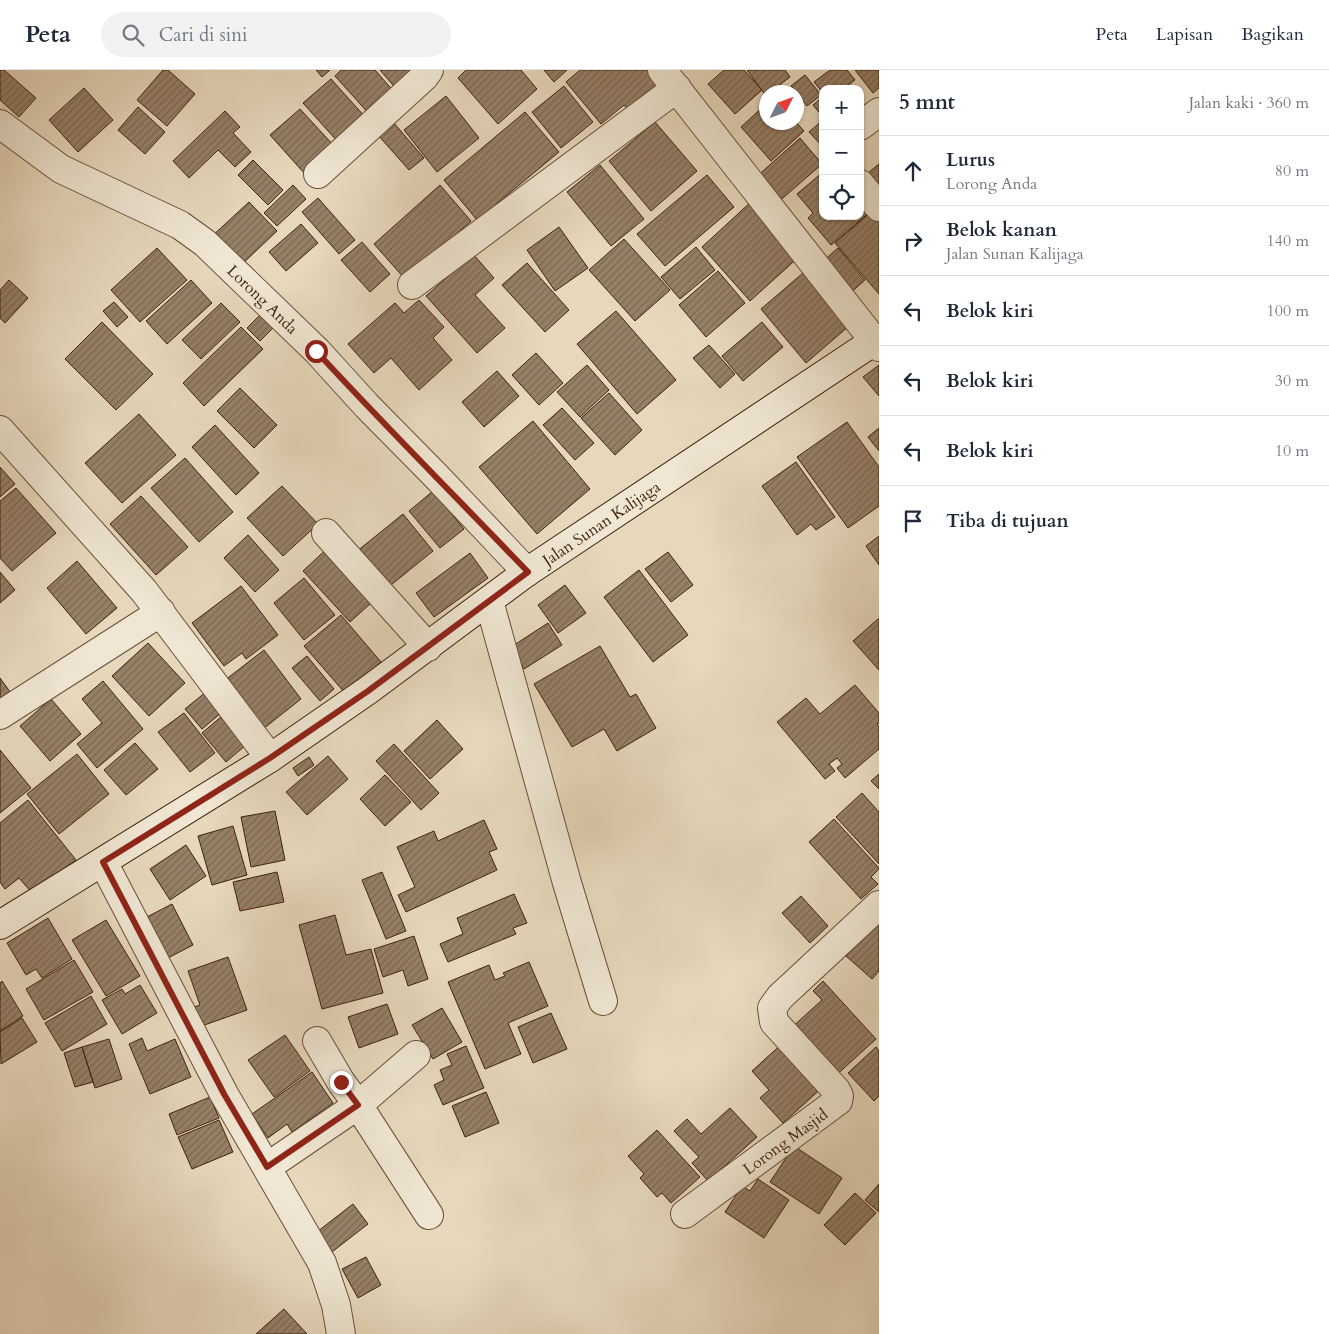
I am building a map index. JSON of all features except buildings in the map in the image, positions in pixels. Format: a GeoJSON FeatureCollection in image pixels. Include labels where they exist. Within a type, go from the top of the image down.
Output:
{"type":"FeatureCollection","features":[{"type":"Feature","properties":{"kind":"street"},"geometry":{"type":"LineString","coordinates":[[318,174],[424,78],[429,70]]}},
{"type":"Feature","properties":{"kind":"street"},"geometry":{"type":"LineString","coordinates":[[412,285],[669,79],[877,342]]}},
{"type":"Feature","properties":{"kind":"street"},"geometry":{"type":"LineString","coordinates":[[864,123],[879,112]]}},
{"type":"Feature","properties":{"kind":"street","name":"Lorong Anda"},"geometry":{"type":"LineString","coordinates":[[0,124],[61,169],[180,225],[205,243],[316,351],[528,572]]}},
{"type":"Feature","properties":{"kind":"street"},"geometry":{"type":"LineString","coordinates":[[864,189],[879,207]]}},
{"type":"Feature","properties":{"kind":"street","name":"Jalan Sunan Kalijaga"},"geometry":{"type":"LineString","coordinates":[[1,921],[103,862],[270,758],[368,691],[528,572],[877,342]]}},
{"type":"Feature","properties":{"kind":"street"},"geometry":{"type":"LineString","coordinates":[[0,430],[144,591],[270,758]]}},
{"type":"Feature","properties":{"kind":"street"},"geometry":{"type":"LineString","coordinates":[[326,533],[428,647]]}},
{"type":"Feature","properties":{"kind":"street"},"geometry":{"type":"LineString","coordinates":[[490,601],[567,883],[604,1001]]}},
{"type":"Feature","properties":{"kind":"street"},"geometry":{"type":"LineString","coordinates":[[0,716],[161,612]]}},
{"type":"Feature","properties":{"kind":"street"},"geometry":{"type":"LineString","coordinates":[[103,862],[224,1094],[322,1263],[336,1304],[340,1334]]}},
{"type":"Feature","properties":{"kind":"street","name":"Lorong Masjid"},"geometry":{"type":"LineString","coordinates":[[685,1214],[838,1101],[839,1096],[836,1090],[774,1022],[772,1008],[780,997],[879,905]]}},
{"type":"Feature","properties":{"kind":"street"},"geometry":{"type":"LineString","coordinates":[[317,1041],[341,1082],[430,1215]]}},
{"type":"Feature","properties":{"kind":"street"},"geometry":{"type":"LineString","coordinates":[[267,1167],[358,1105],[416,1055]]}},
{"type":"Feature","properties":{"kind":"route"},"geometry":{"type":"LineString","coordinates":[[316,351],[528,572],[368,691],[270,758],[103,862],[224,1094],[267,1167],[358,1105],[341,1082]]}}]}
